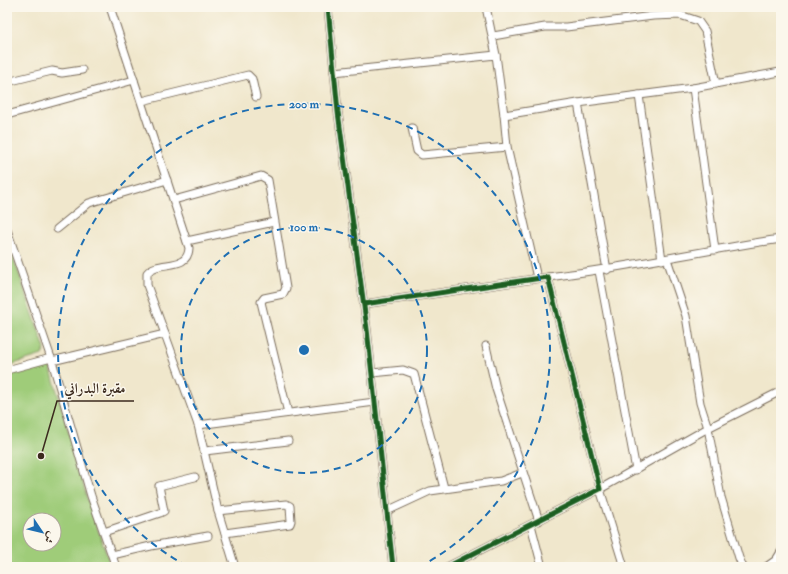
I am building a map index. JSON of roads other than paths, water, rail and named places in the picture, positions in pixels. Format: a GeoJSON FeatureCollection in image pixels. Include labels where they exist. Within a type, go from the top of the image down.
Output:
{"type":"FeatureCollection","features":[{"type":"Feature","properties":{"kind":"street"},"geometry":{"type":"LineString","coordinates":[[110,7],[168,180],[189,248],[189,254],[186,259],[180,263],[152,268],[146,276],[147,285],[198,425],[218,511],[235,567]]}},
{"type":"Feature","properties":{"kind":"street"},"geometry":{"type":"LineString","coordinates":[[328,7],[334,72],[364,304],[393,567]]}},
{"type":"Feature","properties":{"kind":"street"},"geometry":{"type":"LineString","coordinates":[[486,7],[496,55],[507,147],[537,278]]}},
{"type":"Feature","properties":{"kind":"street"},"geometry":{"type":"LineString","coordinates":[[493,36],[545,27],[566,27],[653,16],[680,15],[698,21],[705,31],[716,84]]}},
{"type":"Feature","properties":{"kind":"street"},"geometry":{"type":"LineString","coordinates":[[334,72],[496,55]]}},
{"type":"Feature","properties":{"kind":"street"},"geometry":{"type":"LineString","coordinates":[[7,82],[53,71],[62,73],[82,70]]}},
{"type":"Feature","properties":{"kind":"street"},"geometry":{"type":"LineString","coordinates":[[504,116],[578,103],[693,88],[780,72]]}},
{"type":"Feature","properties":{"kind":"street"},"geometry":{"type":"LineString","coordinates":[[142,102],[248,75],[252,79],[256,97]]}},
{"type":"Feature","properties":{"kind":"street"},"geometry":{"type":"LineString","coordinates":[[7,115],[134,80]]}},
{"type":"Feature","properties":{"kind":"street"},"geometry":{"type":"LineString","coordinates":[[693,88],[715,250]]}},
{"type":"Feature","properties":{"kind":"street"},"geometry":{"type":"LineString","coordinates":[[639,95],[665,259],[686,316],[700,403],[708,428],[721,497],[738,558],[743,567]]}},
{"type":"Feature","properties":{"kind":"street"},"geometry":{"type":"LineString","coordinates":[[578,103],[607,270]]}},
{"type":"Feature","properties":{"kind":"street"},"geometry":{"type":"LineString","coordinates":[[412,128],[417,151],[422,155],[507,147]]}},
{"type":"Feature","properties":{"kind":"street"},"geometry":{"type":"LineString","coordinates":[[174,200],[264,176],[268,180],[286,288],[283,294],[264,298],[261,302],[288,413]]}},
{"type":"Feature","properties":{"kind":"street"},"geometry":{"type":"LineString","coordinates":[[57,229],[89,203],[168,180]]}},
{"type":"Feature","properties":{"kind":"street"},"geometry":{"type":"LineString","coordinates":[[187,241],[274,222]]}},
{"type":"Feature","properties":{"kind":"street"},"geometry":{"type":"LineString","coordinates":[[7,230],[52,359],[91,496],[116,567]]}},
{"type":"Feature","properties":{"kind":"street"},"geometry":{"type":"LineString","coordinates":[[364,304],[537,278],[607,270],[781,239]]}},
{"type":"Feature","properties":{"kind":"street"},"geometry":{"type":"LineString","coordinates":[[599,271],[636,470]]}},
{"type":"Feature","properties":{"kind":"street"},"geometry":{"type":"LineString","coordinates":[[548,277],[600,489],[624,567]]}},
{"type":"Feature","properties":{"kind":"street"},"geometry":{"type":"LineString","coordinates":[[7,370],[165,334]]}},
{"type":"Feature","properties":{"kind":"street"},"geometry":{"type":"LineString","coordinates":[[486,346],[496,388],[510,428],[522,473],[539,521]]}},
{"type":"Feature","properties":{"kind":"street"},"geometry":{"type":"LineString","coordinates":[[372,373],[403,370],[414,374],[444,488]]}},
{"type":"Feature","properties":{"kind":"street"},"geometry":{"type":"LineString","coordinates":[[447,567],[600,489],[708,428],[781,391]]}},
{"type":"Feature","properties":{"kind":"street"},"geometry":{"type":"LineString","coordinates":[[198,425],[375,402]]}},
{"type":"Feature","properties":{"kind":"street"},"geometry":{"type":"LineString","coordinates":[[205,451],[288,441]]}},
{"type":"Feature","properties":{"kind":"street"},"geometry":{"type":"LineString","coordinates":[[387,511],[430,491],[501,481],[522,473]]}},
{"type":"Feature","properties":{"kind":"street"},"geometry":{"type":"LineString","coordinates":[[104,532],[164,511],[159,486],[195,477]]}},
{"type":"Feature","properties":{"kind":"street"},"geometry":{"type":"LineString","coordinates":[[218,511],[286,504],[290,506],[290,524],[225,532]]}},
{"type":"Feature","properties":{"kind":"street"},"geometry":{"type":"LineString","coordinates":[[531,525],[542,567]]}},
{"type":"Feature","properties":{"kind":"street"},"geometry":{"type":"LineString","coordinates":[[112,555],[151,546],[208,536]]}},
{"type":"Feature","properties":{"kind":"street"},"geometry":{"type":"LineString","coordinates":[[766,567],[776,560],[781,552]]}},
{"type":"Feature","properties":{"kind":"place","name":"مقبرة البدراني"},"geometry":{"type":"Point","coordinates":[41,456]}}]}
